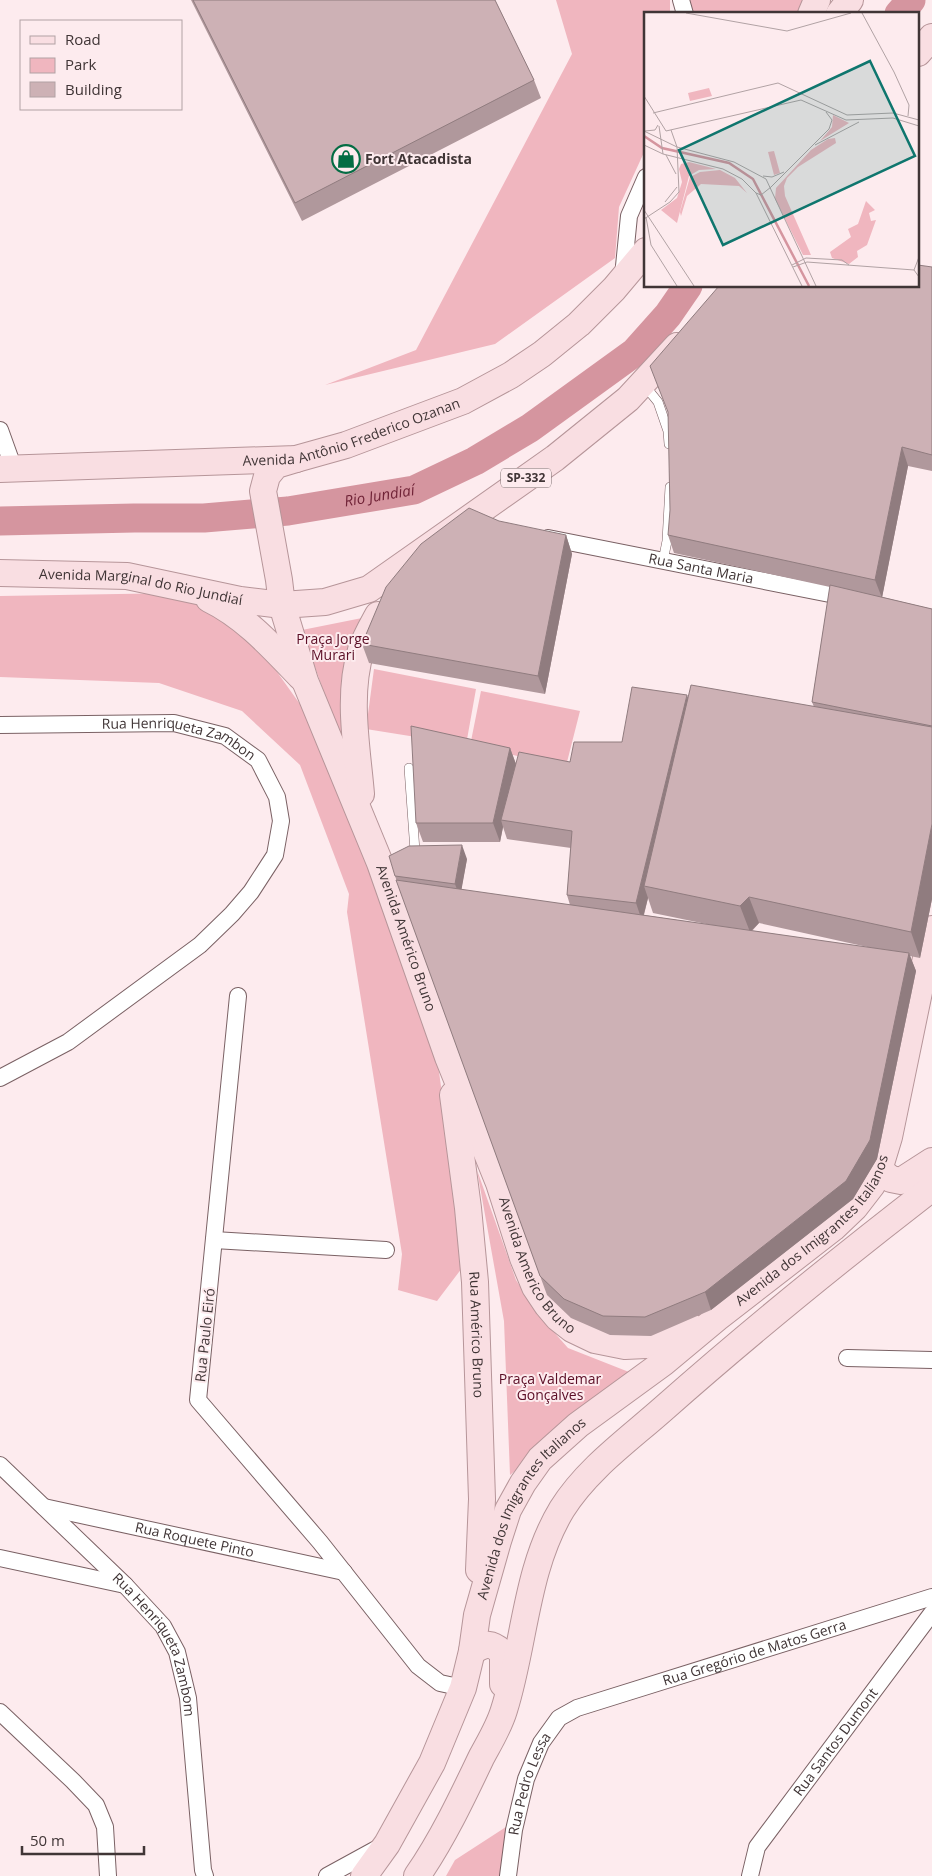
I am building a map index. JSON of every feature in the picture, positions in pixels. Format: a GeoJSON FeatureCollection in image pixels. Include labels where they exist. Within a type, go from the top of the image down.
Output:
{"type":"FeatureCollection","features":[{"type":"Feature","properties":{"kind":"main road"},"geometry":{"type":"LineString","coordinates":[[813,12],[817,0]]}},
{"type":"Feature","properties":{"kind":"main road"},"geometry":{"type":"LineString","coordinates":[[841,12],[850,0]]}},
{"type":"Feature","properties":{"kind":"main road"},"geometry":{"type":"LineString","coordinates":[[920,51],[932,37]]}},
{"type":"Feature","properties":{"kind":"main road","name":"Avenida Antônio Frederico Ozanan"},"geometry":{"type":"LineString","coordinates":[[7,469],[296,458],[346,445],[462,401],[503,379],[542,354],[578,324],[644,253]]}},
{"type":"Feature","properties":{"kind":"main road","name":"SP-332"},"geometry":{"type":"LineString","coordinates":[[280,593],[325,602],[369,588],[419,554],[479,520],[628,399],[693,328]]}},
{"type":"Feature","properties":{"kind":"main road"},"geometry":{"type":"LineString","coordinates":[[296,458],[276,465],[267,476],[263,491],[280,593],[305,681],[363,819]]}},
{"type":"Feature","properties":{"kind":"main road"},"geometry":{"type":"LineString","coordinates":[[363,819],[354,714],[355,679],[362,650],[384,601],[419,554]]}},
{"type":"Feature","properties":{"kind":"main road","name":"Avenida Marginal do Rio Jundiaí"},"geometry":{"type":"LineString","coordinates":[[0,573],[127,576],[240,600],[280,593]]}},
{"type":"Feature","properties":{"kind":"main road"},"geometry":{"type":"LineString","coordinates":[[181,586],[222,605],[263,636],[305,681]]}},
{"type":"Feature","properties":{"kind":"main road","name":"Avenida Américo Bruno"},"geometry":{"type":"LineString","coordinates":[[363,819],[448,1057]]}},
{"type":"Feature","properties":{"kind":"main road","name":"Avenida dos Imigrantes Italianos"},"geometry":{"type":"LineString","coordinates":[[364,1876],[387,1844],[432,1763],[463,1688],[472,1651],[477,1615],[498,1541],[508,1510],[523,1482],[540,1459],[578,1425],[662,1363],[833,1228],[855,1208],[875,1178],[889,1137],[907,1027],[932,928]]}},
{"type":"Feature","properties":{"kind":"main road","name":"Avenida Americo Bruno"},"geometry":{"type":"LineString","coordinates":[[448,1057],[499,1183],[532,1280],[547,1305],[558,1318],[572,1329],[595,1340],[625,1346],[646,1345],[666,1340],[692,1326],[717,1318]]}},
{"type":"Feature","properties":{"kind":"main road","name":"Rua Américo Bruno"},"geometry":{"type":"LineString","coordinates":[[448,1057],[467,1198],[475,1282],[482,1499],[477,1615]]}},
{"type":"Feature","properties":{"kind":"main road"},"geometry":{"type":"LineString","coordinates":[[875,1178],[901,1181],[932,1161]]}},
{"type":"Feature","properties":{"kind":"main road"},"geometry":{"type":"LineString","coordinates":[[857,1246],[886,1207],[887,1198],[875,1178]]}},
{"type":"Feature","properties":{"kind":"main road","name":"Avenida dos Imigrantes Italianos"},"geometry":{"type":"LineString","coordinates":[[417,1876],[461,1799],[504,1712],[519,1651],[530,1590],[542,1550],[561,1510],[580,1484],[601,1463],[692,1383],[857,1246],[932,1188]]}},
{"type":"Feature","properties":{"kind":"main road"},"geometry":{"type":"LineString","coordinates":[[472,1651],[487,1644],[496,1646],[503,1653],[504,1712]]}},
{"type":"Feature","properties":{"kind":"street"},"geometry":{"type":"LineString","coordinates":[[623,278],[629,216],[644,182]]}},
{"type":"Feature","properties":{"kind":"street"},"geometry":{"type":"LineString","coordinates":[[0,430],[7,469]]}},
{"type":"Feature","properties":{"kind":"street","name":"Rua Santa Maria"},"geometry":{"type":"LineString","coordinates":[[529,534],[865,601]]}},
{"type":"Feature","properties":{"kind":"street","name":"Rua Henriqueta Zambon"},"geometry":{"type":"LineString","coordinates":[[0,725],[174,723],[225,736],[258,760],[276,797],[281,821],[274,855],[251,892],[232,914],[200,945],[68,1042],[0,1078]]}},
{"type":"Feature","properties":{"kind":"street","name":"Rua Paulo Eiró"},"geometry":{"type":"LineString","coordinates":[[238,996],[198,1400],[344,1572],[418,1666],[440,1683],[463,1688]]}},
{"type":"Feature","properties":{"kind":"street"},"geometry":{"type":"LineString","coordinates":[[214,1240],[386,1250]]}},
{"type":"Feature","properties":{"kind":"street"},"geometry":{"type":"LineString","coordinates":[[847,1358],[932,1360]]}},
{"type":"Feature","properties":{"kind":"street","name":"Rua Henriqueta Zambom"},"geometry":{"type":"LineString","coordinates":[[0,1465],[125,1585],[163,1626],[177,1652],[188,1698],[205,1876]]}},
{"type":"Feature","properties":{"kind":"street","name":"Rua Roquete Pinto"},"geometry":{"type":"LineString","coordinates":[[44,1506],[344,1572]]}},
{"type":"Feature","properties":{"kind":"street"},"geometry":{"type":"LineString","coordinates":[[0,1558],[125,1585]]}},
{"type":"Feature","properties":{"kind":"street","name":"Rua Gregório de Matos Gerra"},"geometry":{"type":"LineString","coordinates":[[577,1708],[932,1597]]}},
{"type":"Feature","properties":{"kind":"street","name":"Rua Santos Dumont"},"geometry":{"type":"LineString","coordinates":[[750,1876],[758,1847],[932,1613]]}},
{"type":"Feature","properties":{"kind":"street","name":"Rua Pedro Lessa"},"geometry":{"type":"LineString","coordinates":[[508,1876],[514,1830],[526,1779],[542,1743],[559,1718],[577,1708]]}},
{"type":"Feature","properties":{"kind":"street"},"geometry":{"type":"LineString","coordinates":[[0,1712],[96,1805],[105,1827],[108,1876]]}},
{"type":"Feature","properties":{"kind":"street"},"geometry":{"type":"LineString","coordinates":[[327,1876],[387,1844]]}},
{"type":"Feature","properties":{"kind":"lane"},"geometry":{"type":"LineString","coordinates":[[643,384],[658,402],[668,431],[670,457]]}},
{"type":"Feature","properties":{"kind":"lane"},"geometry":{"type":"LineString","coordinates":[[663,561],[668,541],[671,475]]}},
{"type":"Feature","properties":{"kind":"lane"},"geometry":{"type":"LineString","coordinates":[[409,768],[415,851]]}},
{"type":"Feature","properties":{"kind":"green space"},"geometry":{"type":"Polygon","coordinates":[[[556,0],[670,0],[670,12],[644,12],[644,152],[619,207],[615,258],[495,344],[325,385],[416,350],[572,54],[556,0]]]}},
{"type":"Feature","properties":{"kind":"green space"},"geometry":{"type":"Polygon","coordinates":[[[688,0],[807,0],[802,12],[691,12],[688,0]]]}},
{"type":"Feature","properties":{"kind":"green space"},"geometry":{"type":"Polygon","coordinates":[[[178,593],[255,641],[307,714],[387,917],[438,1065],[463,1243],[462,1268],[437,1301],[398,1290],[402,1254],[347,912],[349,894],[300,765],[242,711],[159,683],[0,677],[0,596],[178,593]]]}},
{"type":"Feature","properties":{"kind":"green space","name":"Praça Jorge Murari"},"geometry":{"type":"Polygon","coordinates":[[[367,617],[347,758],[302,630],[367,617]]]}},
{"type":"Feature","properties":{"kind":"green space"},"geometry":{"type":"Polygon","coordinates":[[[374,669],[476,689],[466,745],[366,729],[374,669]]]}},
{"type":"Feature","properties":{"kind":"green space"},"geometry":{"type":"Polygon","coordinates":[[[481,691],[580,711],[566,766],[470,746],[481,691]]]}},
{"type":"Feature","properties":{"kind":"green space","name":"Praça Valdemar Gonçalves"},"geometry":{"type":"Polygon","coordinates":[[[477,1170],[516,1280],[538,1314],[568,1348],[634,1374],[510,1475],[504,1321],[477,1170]]]}},
{"type":"Feature","properties":{"kind":"green space"},"geometry":{"type":"Polygon","coordinates":[[[509,1825],[504,1876],[446,1876],[455,1860],[509,1825]]]}},
{"type":"Feature","properties":{"kind":"building","name":"Fort Atacadista"},"geometry":{"type":"Polygon","coordinates":[[[193,0],[495,0],[534,80],[295,203],[193,0]]]}},
{"type":"Feature","properties":{"kind":"building"},"geometry":{"type":"Polygon","coordinates":[[[920,265],[932,267],[932,455],[902,447],[875,580],[668,535],[670,510],[668,412],[650,366],[717,288],[920,288],[920,265]]]}},
{"type":"Feature","properties":{"kind":"building"},"geometry":{"type":"Polygon","coordinates":[[[469,508],[499,521],[566,535],[538,676],[362,644],[386,587],[421,544],[469,508]]]}},
{"type":"Feature","properties":{"kind":"building"},"geometry":{"type":"Polygon","coordinates":[[[830,585],[932,609],[932,726],[812,702],[830,585]]]}},
{"type":"Feature","properties":{"kind":"building"},"geometry":{"type":"Polygon","coordinates":[[[691,685],[932,727],[932,824],[911,932],[749,897],[740,906],[644,886],[691,685]]]}},
{"type":"Feature","properties":{"kind":"building"},"geometry":{"type":"Polygon","coordinates":[[[632,687],[687,695],[636,903],[567,895],[572,831],[501,820],[519,752],[570,762],[574,742],[622,742],[632,687]]]}},
{"type":"Feature","properties":{"kind":"building"},"geometry":{"type":"Polygon","coordinates":[[[411,726],[510,748],[493,823],[416,823],[411,726]]]}},
{"type":"Feature","properties":{"kind":"building"},"geometry":{"type":"Polygon","coordinates":[[[462,845],[455,884],[395,876],[389,856],[409,846],[462,845]]]}},
{"type":"Feature","properties":{"kind":"building"},"geometry":{"type":"Polygon","coordinates":[[[396,880],[909,953],[870,1140],[846,1181],[705,1292],[645,1317],[603,1316],[564,1299],[540,1276],[396,880]]]}},
{"type":"Feature","properties":{"kind":"waterway","name":"Rio Jundiaí"},"geometry":{"type":"LineString","coordinates":[[901,12],[911,0]]}},
{"type":"Feature","properties":{"kind":"waterway","name":"Rio Jundiaí"},"geometry":{"type":"LineString","coordinates":[[0,521],[204,518],[288,511],[414,490],[475,461],[530,428],[635,352],[668,315],[687,288]]}},
{"type":"Feature","properties":{"kind":"place","name":"Fort Atacadista"},"geometry":{"type":"Point","coordinates":[346,159]}}]}
